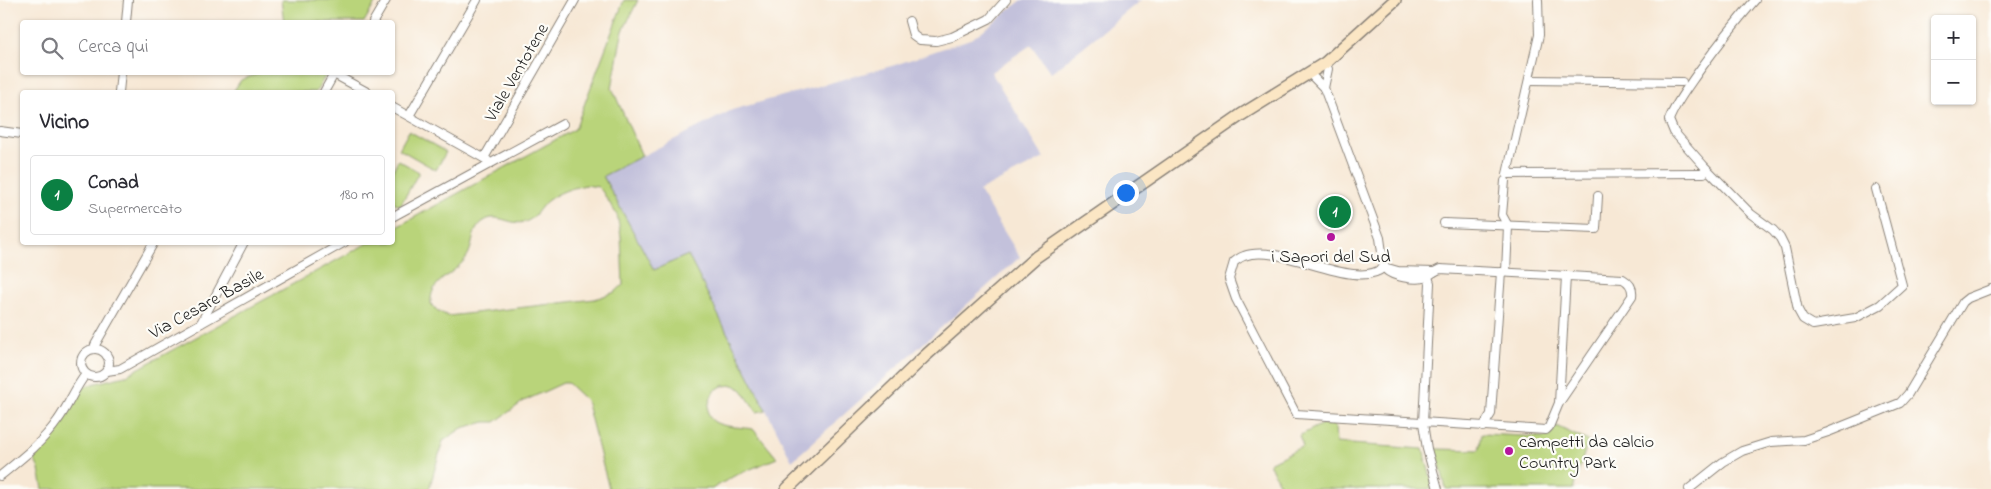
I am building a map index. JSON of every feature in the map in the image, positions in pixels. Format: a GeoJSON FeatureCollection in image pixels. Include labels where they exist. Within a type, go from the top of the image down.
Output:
{"type":"FeatureCollection","features":[{"type":"Feature","properties":{"kind":"street"},"geometry":{"type":"LineString","coordinates":[[126,20],[128,0]]}},
{"type":"Feature","properties":{"kind":"street"},"geometry":{"type":"LineString","coordinates":[[374,20],[386,0]]}},
{"type":"Feature","properties":{"kind":"street"},"geometry":{"type":"LineString","coordinates":[[409,116],[477,0]]}},
{"type":"Feature","properties":{"kind":"street","name":"Viale Ventotene"},"geometry":{"type":"LineString","coordinates":[[484,158],[575,0]]}},
{"type":"Feature","properties":{"kind":"street"},"geometry":{"type":"LineString","coordinates":[[787,489],[924,356],[1036,257],[1241,115],[1325,63],[1395,0]]}},
{"type":"Feature","properties":{"kind":"street"},"geometry":{"type":"LineString","coordinates":[[1538,0],[1539,35],[1507,174],[1704,173]]}},
{"type":"Feature","properties":{"kind":"street"},"geometry":{"type":"LineString","coordinates":[[1754,0],[1673,108],[1669,120],[1674,132],[1704,166],[1751,214],[1773,230],[1780,238],[1785,248],[1798,310],[1803,319],[1813,325],[1855,318],[1880,305],[1902,285],[1876,189]]}},
{"type":"Feature","properties":{"kind":"street"},"geometry":{"type":"LineString","coordinates":[[909,21],[913,35],[920,40],[936,41],[952,37],[989,19],[1004,1]]}},
{"type":"Feature","properties":{"kind":"street"},"geometry":{"type":"LineString","coordinates":[[1324,88],[1328,69],[1325,63]]}},
{"type":"Feature","properties":{"kind":"street"},"geometry":{"type":"LineString","coordinates":[[1309,73],[1324,88],[1380,238],[1384,267]]}},
{"type":"Feature","properties":{"kind":"street"},"geometry":{"type":"LineString","coordinates":[[119,90],[121,75]]}},
{"type":"Feature","properties":{"kind":"street"},"geometry":{"type":"LineString","coordinates":[[325,90],[333,75]]}},
{"type":"Feature","properties":{"kind":"street"},"geometry":{"type":"LineString","coordinates":[[343,75],[364,90]]}},
{"type":"Feature","properties":{"kind":"street"},"geometry":{"type":"LineString","coordinates":[[1530,80],[1682,82]]}},
{"type":"Feature","properties":{"kind":"street"},"geometry":{"type":"LineString","coordinates":[[395,109],[493,164]]}},
{"type":"Feature","properties":{"kind":"street"},"geometry":{"type":"LineString","coordinates":[[395,215],[493,164],[563,124]]}},
{"type":"Feature","properties":{"kind":"street"},"geometry":{"type":"LineString","coordinates":[[0,132],[20,134]]}},
{"type":"Feature","properties":{"kind":"street"},"geometry":{"type":"LineString","coordinates":[[1483,427],[1491,414],[1508,226],[1502,215],[1505,181]]}},
{"type":"Feature","properties":{"kind":"street"},"geometry":{"type":"LineString","coordinates":[[1444,223],[1596,230],[1598,196]]}},
{"type":"Feature","properties":{"kind":"street"},"geometry":{"type":"LineString","coordinates":[[95,349],[94,345],[152,245]]}},
{"type":"Feature","properties":{"kind":"street"},"geometry":{"type":"LineString","coordinates":[[201,323],[242,245]]}},
{"type":"Feature","properties":{"kind":"street","name":"Via Cesare Basile"},"geometry":{"type":"LineString","coordinates":[[107,371],[120,369],[338,245]]}},
{"type":"Feature","properties":{"kind":"street"},"geometry":{"type":"LineString","coordinates":[[1262,254],[1294,259],[1342,272],[1370,275],[1378,273],[1384,267],[1431,274],[1440,269],[1623,279],[1629,284],[1632,296],[1559,403],[1546,430],[1296,414],[1228,279],[1234,262],[1245,256],[1262,254]]}},
{"type":"Feature","properties":{"kind":"street"},"geometry":{"type":"LineString","coordinates":[[1431,274],[1423,423],[1438,489]]}},
{"type":"Feature","properties":{"kind":"street"},"geometry":{"type":"LineString","coordinates":[[1559,403],[1566,276]]}},
{"type":"Feature","properties":{"kind":"street"},"geometry":{"type":"LineString","coordinates":[[1689,489],[1723,462],[1742,451],[1772,442],[1804,440],[1877,414],[1900,403],[1908,394],[1963,302],[1968,298],[1991,289]]}},
{"type":"Feature","properties":{"kind":"street"},"geometry":{"type":"LineString","coordinates":[[95,349],[103,352],[108,358],[109,366],[107,371],[95,377],[86,374],[82,367],[82,358],[87,352],[95,349]]}},
{"type":"Feature","properties":{"kind":"street"},"geometry":{"type":"LineString","coordinates":[[0,476],[39,444],[50,431],[60,418],[75,387],[86,374]]}},
{"type":"Feature","properties":{"kind":"shaded area"},"geometry":{"type":"Polygon","coordinates":[[[1022,0],[1141,0],[1051,73],[1031,45],[991,72],[1044,158],[979,191],[1020,257],[792,461],[688,256],[654,271],[603,176],[732,110],[895,65],[973,38],[1022,0]]]}},
{"type":"Feature","properties":{"kind":"green space"},"geometry":{"type":"Polygon","coordinates":[[[281,0],[377,0],[365,20],[284,20],[281,0]]]}},
{"type":"Feature","properties":{"kind":"green space"},"geometry":{"type":"Polygon","coordinates":[[[624,0],[638,0],[622,33],[612,88],[642,156],[603,176],[654,270],[688,255],[766,410],[757,412],[742,390],[734,385],[722,386],[714,391],[709,403],[708,412],[711,419],[716,423],[724,425],[753,429],[777,458],[734,476],[712,489],[609,489],[586,400],[568,383],[563,383],[524,401],[495,422],[485,422],[462,428],[443,441],[429,489],[43,489],[39,469],[34,459],[59,430],[81,389],[94,383],[125,376],[364,245],[395,245],[395,228],[575,129],[624,0]],[[586,185],[570,189],[547,201],[534,216],[525,222],[519,223],[499,218],[484,221],[475,233],[466,258],[434,289],[431,296],[431,304],[438,311],[448,316],[595,299],[615,292],[623,285],[621,236],[617,215],[598,187],[586,185]]]}},
{"type":"Feature","properties":{"kind":"green space"},"geometry":{"type":"Polygon","coordinates":[[[255,75],[326,75],[317,90],[234,90],[241,80],[255,75]]]}},
{"type":"Feature","properties":{"kind":"green space"},"geometry":{"type":"Polygon","coordinates":[[[409,131],[446,152],[436,170],[399,149],[409,131]]]}},
{"type":"Feature","properties":{"kind":"green space"},"geometry":{"type":"Polygon","coordinates":[[[398,160],[419,172],[400,206],[395,203],[395,166],[398,160]]]}},
{"type":"Feature","properties":{"kind":"green space"},"geometry":{"type":"Polygon","coordinates":[[[1322,424],[1335,425],[1336,443],[1423,449],[1434,489],[1282,489],[1269,463],[1303,446],[1299,436],[1322,424]]]}},
{"type":"Feature","properties":{"kind":"green space"},"geometry":{"type":"Polygon","coordinates":[[[1556,426],[1588,441],[1573,489],[1446,489],[1436,449],[1479,450],[1482,434],[1543,437],[1551,435],[1556,426]]]}},
{"type":"Feature","properties":{"kind":"place","name":"Conad"},"geometry":{"type":"Point","coordinates":[1335,212]}},
{"type":"Feature","properties":{"kind":"place","name":"i Sapori del Sud"},"geometry":{"type":"Point","coordinates":[1331,237]}},
{"type":"Feature","properties":{"kind":"place","name":"campetti da calcio Country Park"},"geometry":{"type":"Point","coordinates":[1509,451]}}]}
